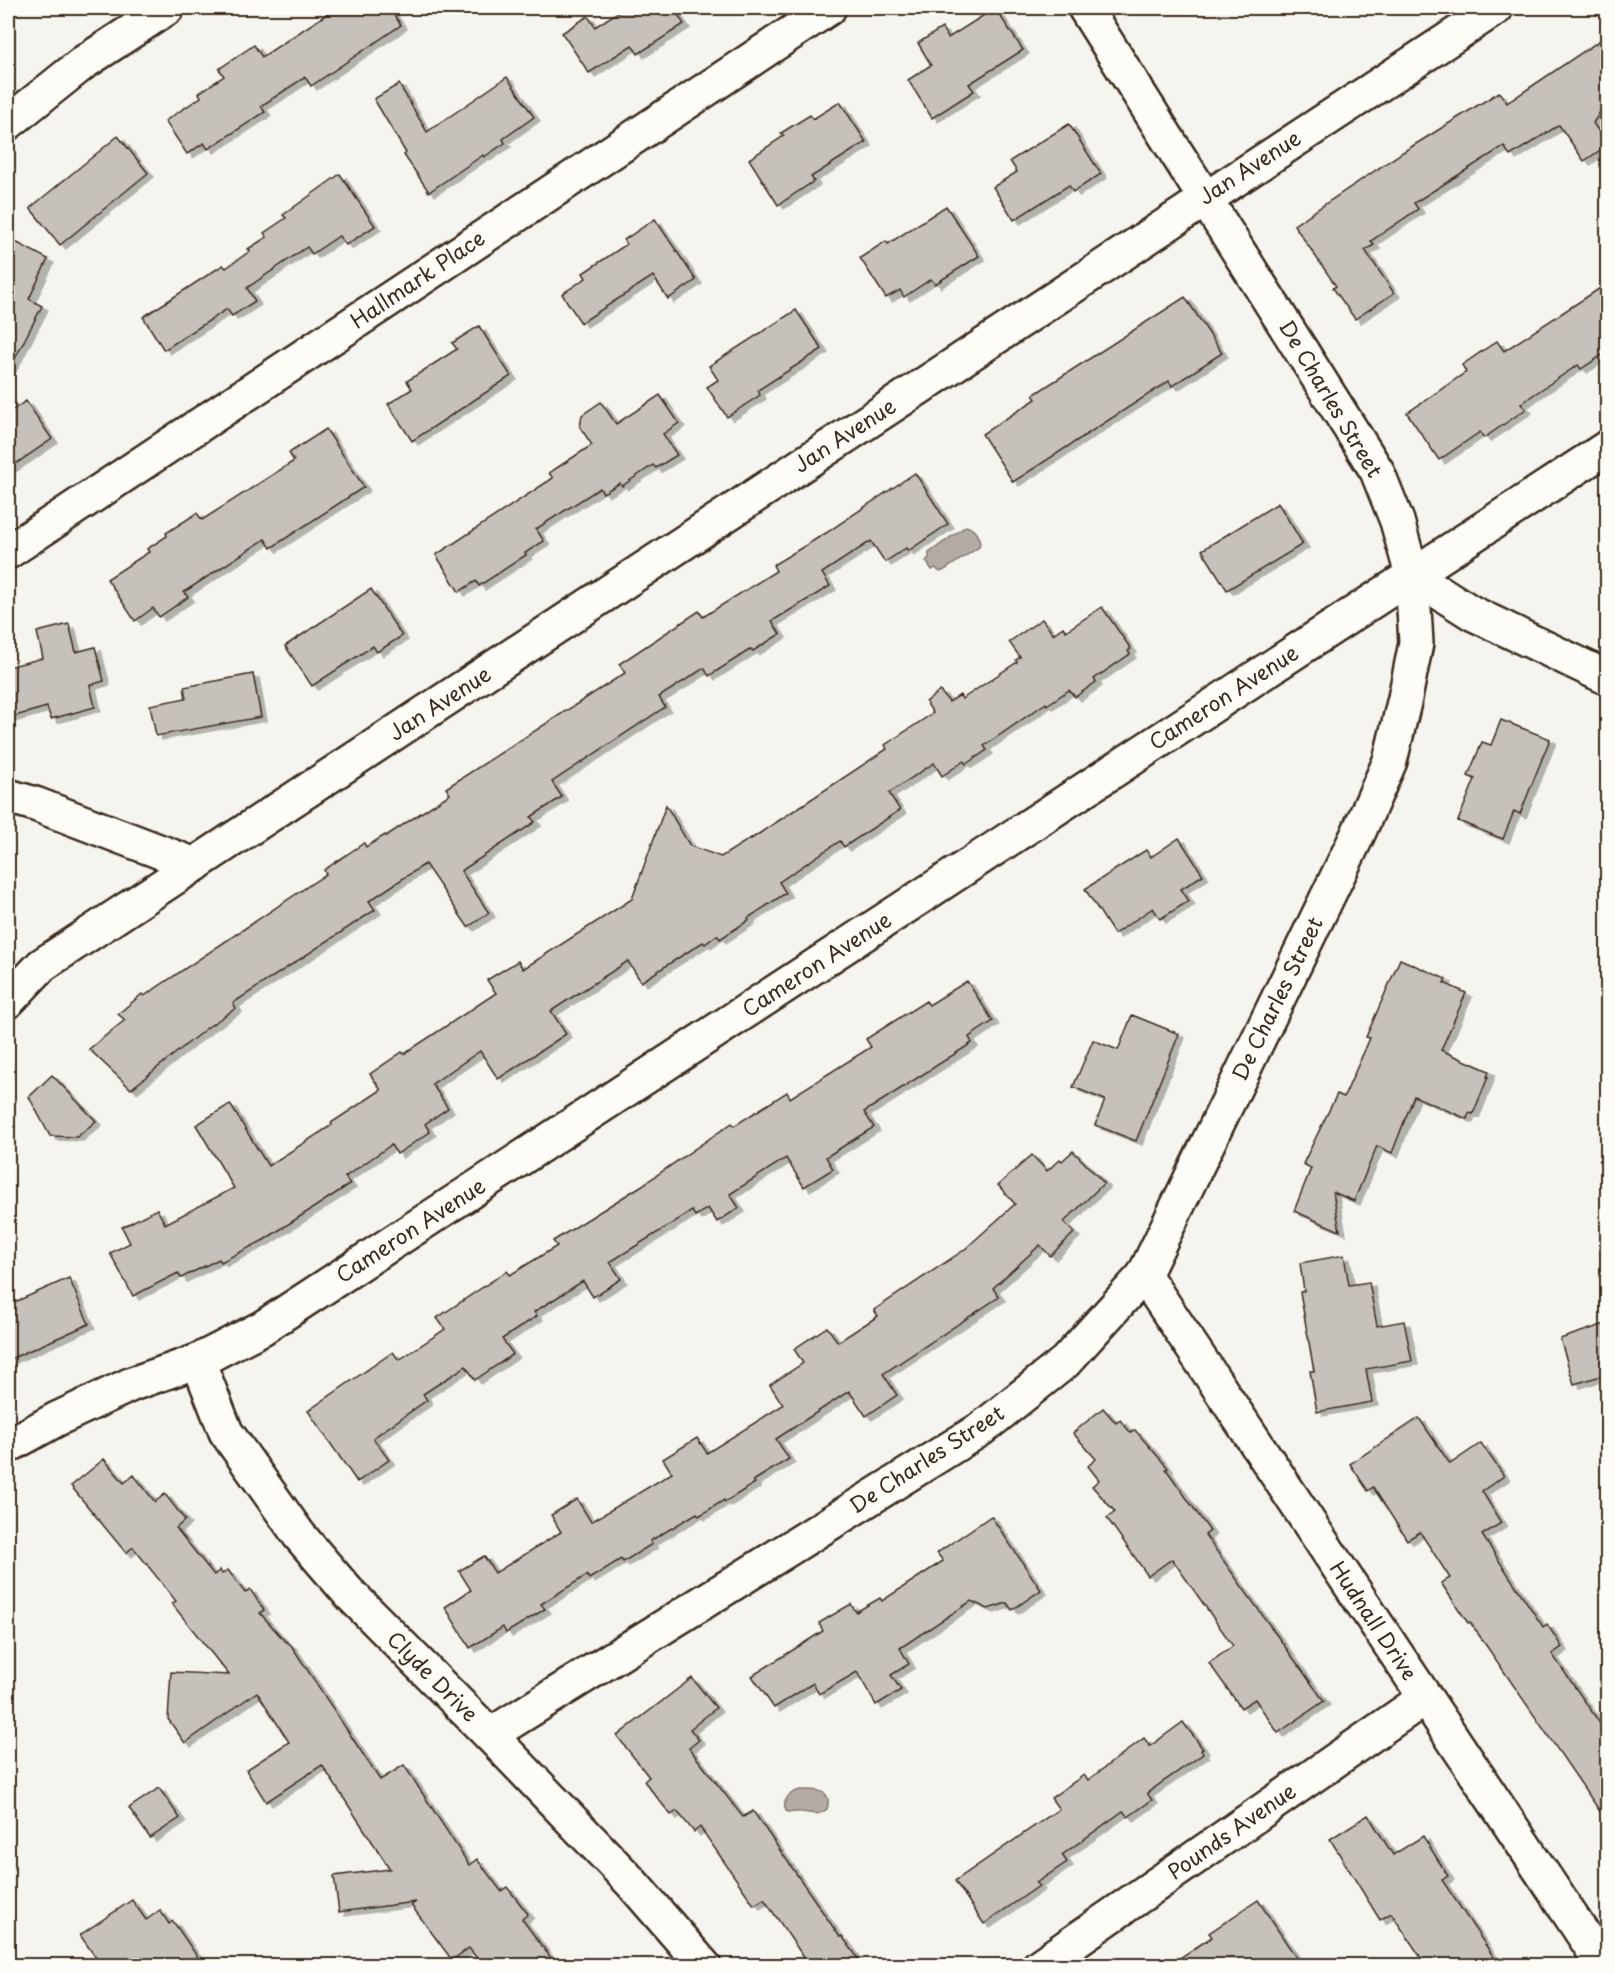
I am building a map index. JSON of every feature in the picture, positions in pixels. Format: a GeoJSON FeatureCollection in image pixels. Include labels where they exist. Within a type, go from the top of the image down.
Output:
{"type":"FeatureCollection","features":[{"type":"Feature","properties":{"kind":"street"},"geometry":{"type":"LineString","coordinates":[[8,123],[83,63],[167,8]]}},
{"type":"Feature","properties":{"kind":"street","name":"Hallmark Place"},"geometry":{"type":"LineString","coordinates":[[8,552],[829,8]]}},
{"type":"Feature","properties":{"kind":"street","name":"De Charles Street"},"geometry":{"type":"LineString","coordinates":[[490,1735],[981,1429],[1065,1362],[1144,1275],[1357,836],[1390,761],[1416,643],[1412,574],[1397,520],[1377,471],[1206,197],[1084,8]]}},
{"type":"Feature","properties":{"kind":"street","name":"Jan Avenue"},"geometry":{"type":"LineString","coordinates":[[8,1001],[42,965],[1496,8]]}},
{"type":"Feature","properties":{"kind":"street","name":"Cameron Avenue"},"geometry":{"type":"LineString","coordinates":[[8,1446],[57,1419],[132,1384],[198,1361],[262,1328],[1608,447]]}},
{"type":"Feature","properties":{"kind":"street"},"geometry":{"type":"LineString","coordinates":[[1412,574],[1472,613],[1608,678]]}},
{"type":"Feature","properties":{"kind":"street"},"geometry":{"type":"LineString","coordinates":[[8,796],[35,804],[195,865]]}},
{"type":"Feature","properties":{"kind":"street","name":"Hudnall Drive"},"geometry":{"type":"LineString","coordinates":[[1144,1275],[1604,1965]]}},
{"type":"Feature","properties":{"kind":"street","name":"Clyde Drive"},"geometry":{"type":"LineString","coordinates":[[198,1361],[226,1432],[300,1536],[348,1592],[631,1882],[704,1965]]}},
{"type":"Feature","properties":{"kind":"street","name":"Pounds Avenue"},"geometry":{"type":"LineString","coordinates":[[1039,1965],[1425,1698]]}},
{"type":"Feature","properties":{"kind":"shaded area"},"geometry":{"type":"Polygon","coordinates":[[[966,526],[977,534],[979,547],[943,571],[940,572],[935,568],[932,570],[926,561],[929,553],[966,526]]]}},
{"type":"Feature","properties":{"kind":"shaded area"},"geometry":{"type":"Polygon","coordinates":[[[800,1790],[817,1790],[825,1794],[828,1802],[827,1809],[814,1814],[786,1811],[787,1797],[800,1790]]]}},
{"type":"Feature","properties":{"kind":"building"},"geometry":{"type":"Polygon","coordinates":[[[336,8],[389,8],[401,25],[311,86],[305,77],[261,106],[265,112],[208,149],[204,143],[187,154],[165,121],[201,97],[199,93],[224,76],[219,69],[254,45],[262,57],[336,8]]]}},
{"type":"Feature","properties":{"kind":"building"},"geometry":{"type":"Polygon","coordinates":[[[624,8],[673,8],[684,24],[638,54],[632,45],[589,73],[562,33],[588,16],[595,27],[624,8]]]}},
{"type":"Feature","properties":{"kind":"building"},"geometry":{"type":"Polygon","coordinates":[[[995,8],[1023,50],[969,84],[974,91],[932,118],[908,80],[931,65],[918,43],[942,28],[948,38],[995,8]]]}},
{"type":"Feature","properties":{"kind":"building"},"geometry":{"type":"Polygon","coordinates":[[[1608,35],[1608,100],[1593,123],[1608,145],[1584,161],[1559,125],[1510,156],[1504,146],[1414,203],[1418,209],[1371,241],[1374,245],[1365,250],[1394,293],[1355,319],[1333,288],[1336,286],[1294,225],[1403,152],[1499,92],[1507,103],[1608,35]]]}},
{"type":"Feature","properties":{"kind":"building"},"geometry":{"type":"Polygon","coordinates":[[[507,77],[534,117],[503,139],[505,143],[484,157],[483,155],[429,192],[404,155],[406,153],[374,99],[399,84],[427,132],[507,77]]]}},
{"type":"Feature","properties":{"kind":"building"},"geometry":{"type":"Polygon","coordinates":[[[840,102],[866,142],[811,177],[814,181],[778,205],[749,159],[784,136],[781,133],[810,115],[813,119],[840,102]]]}},
{"type":"Feature","properties":{"kind":"building"},"geometry":{"type":"Polygon","coordinates":[[[1069,124],[1101,174],[1073,192],[1069,185],[1014,220],[993,187],[1017,172],[1010,161],[1069,124]]]}},
{"type":"Feature","properties":{"kind":"building"},"geometry":{"type":"Polygon","coordinates":[[[118,136],[148,173],[60,245],[30,208],[118,136]]]}},
{"type":"Feature","properties":{"kind":"building"},"geometry":{"type":"Polygon","coordinates":[[[340,174],[375,226],[346,245],[339,236],[312,254],[307,247],[247,288],[255,301],[232,316],[227,309],[164,350],[143,317],[223,265],[226,268],[250,251],[248,249],[267,237],[264,233],[286,218],[283,215],[340,174]]]}},
{"type":"Feature","properties":{"kind":"building"},"geometry":{"type":"Polygon","coordinates":[[[946,206],[979,256],[935,284],[931,279],[904,297],[900,290],[886,298],[860,258],[886,241],[888,244],[946,206]]]}},
{"type":"Feature","properties":{"kind":"building"},"geometry":{"type":"Polygon","coordinates":[[[655,219],[696,280],[668,299],[653,276],[581,323],[562,294],[586,278],[583,273],[627,244],[624,240],[655,219]]]}},
{"type":"Feature","properties":{"kind":"building"},"geometry":{"type":"Polygon","coordinates":[[[8,238],[48,259],[29,299],[42,306],[8,372],[8,238]]]}},
{"type":"Feature","properties":{"kind":"building"},"geometry":{"type":"Polygon","coordinates":[[[1608,283],[1608,351],[1581,369],[1578,365],[1533,395],[1521,404],[1526,409],[1484,438],[1480,432],[1439,460],[1407,413],[1466,372],[1462,365],[1497,341],[1504,351],[1608,283]]]}},
{"type":"Feature","properties":{"kind":"building"},"geometry":{"type":"Polygon","coordinates":[[[1185,297],[1222,353],[1172,386],[1169,381],[1013,482],[982,434],[1036,399],[1033,395],[1185,297]]]}},
{"type":"Feature","properties":{"kind":"building"},"geometry":{"type":"Polygon","coordinates":[[[796,310],[822,349],[758,390],[760,395],[727,417],[707,387],[718,380],[709,366],[796,310]]]}},
{"type":"Feature","properties":{"kind":"building"},"geometry":{"type":"Polygon","coordinates":[[[479,326],[511,376],[412,441],[388,404],[412,389],[407,381],[457,349],[452,343],[479,326]]]}},
{"type":"Feature","properties":{"kind":"building"},"geometry":{"type":"Polygon","coordinates":[[[660,395],[679,423],[663,434],[677,455],[656,468],[653,465],[622,486],[620,483],[603,493],[600,488],[536,529],[544,541],[525,553],[526,555],[479,586],[476,581],[459,592],[436,555],[553,478],[549,473],[592,445],[580,427],[582,415],[601,402],[616,424],[660,395]]]}},
{"type":"Feature","properties":{"kind":"building"},"geometry":{"type":"Polygon","coordinates":[[[26,401],[52,439],[8,469],[8,413],[26,401]]]}},
{"type":"Feature","properties":{"kind":"building"},"geometry":{"type":"Polygon","coordinates":[[[326,429],[364,487],[271,548],[265,539],[184,592],[188,597],[159,617],[153,608],[135,621],[107,579],[149,552],[147,549],[167,536],[166,533],[197,513],[202,520],[294,461],[289,453],[326,429]]]}},
{"type":"Feature","properties":{"kind":"building"},"geometry":{"type":"Polygon","coordinates":[[[915,473],[948,524],[908,551],[906,548],[885,562],[871,541],[822,573],[830,586],[772,621],[780,634],[753,651],[751,649],[709,676],[704,668],[659,697],[665,707],[552,782],[562,797],[531,817],[535,822],[461,871],[489,913],[468,927],[425,864],[369,901],[375,910],[233,1003],[236,1008],[208,1027],[131,1089],[89,1049],[125,1020],[118,1014],[142,994],[144,996],[326,874],[324,870],[364,843],[366,847],[386,836],[450,794],[446,788],[625,673],[619,664],[699,611],[703,617],[776,571],[773,565],[826,533],[915,473]]]}},
{"type":"Feature","properties":{"kind":"building"},"geometry":{"type":"Polygon","coordinates":[[[1278,503],[1303,544],[1227,590],[1202,550],[1278,503]]]}},
{"type":"Feature","properties":{"kind":"building"},"geometry":{"type":"Polygon","coordinates":[[[371,589],[402,636],[377,652],[373,646],[312,686],[285,646],[371,589]]]}},
{"type":"Feature","properties":{"kind":"building"},"geometry":{"type":"Polygon","coordinates":[[[1102,607],[1131,649],[1128,651],[1130,654],[1094,679],[1096,682],[1075,697],[1069,690],[1047,705],[1046,703],[984,746],[987,750],[966,764],[964,761],[942,776],[934,763],[889,793],[900,810],[844,847],[840,841],[779,882],[786,893],[720,939],[717,935],[705,944],[703,942],[641,982],[628,961],[551,1011],[566,1034],[498,1079],[480,1051],[432,1084],[448,1108],[425,1124],[430,1132],[397,1154],[391,1145],[345,1177],[350,1184],[264,1240],[221,1262],[219,1259],[181,1278],[178,1273],[133,1296],[110,1253],[130,1243],[122,1227],[157,1209],[165,1224],[234,1188],[196,1125],[230,1104],[268,1166],[381,1090],[370,1074],[496,993],[487,980],[518,961],[523,969],[632,899],[666,805],[690,846],[721,857],[887,749],[885,745],[933,713],[926,702],[940,691],[949,702],[960,695],[962,699],[1017,662],[1016,660],[1020,657],[1009,642],[1042,619],[1053,634],[1063,627],[1066,631],[1102,607]]]}},
{"type":"Feature","properties":{"kind":"building"},"geometry":{"type":"Polygon","coordinates":[[[69,624],[76,652],[95,647],[104,681],[90,685],[95,707],[51,719],[47,707],[8,718],[8,667],[43,658],[37,632],[69,624]]]}},
{"type":"Feature","properties":{"kind":"building"},"geometry":{"type":"Polygon","coordinates":[[[253,674],[261,717],[156,736],[150,705],[186,698],[184,687],[253,674]]]}},
{"type":"Feature","properties":{"kind":"building"},"geometry":{"type":"Polygon","coordinates":[[[1501,720],[1550,739],[1520,814],[1514,811],[1503,839],[1458,821],[1475,779],[1468,776],[1482,742],[1491,745],[1501,720]]]}},
{"type":"Feature","properties":{"kind":"building"},"geometry":{"type":"Polygon","coordinates":[[[1179,838],[1203,875],[1181,889],[1189,901],[1160,919],[1153,908],[1114,934],[1085,889],[1146,850],[1151,857],[1179,838]]]}},
{"type":"Feature","properties":{"kind":"building"},"geometry":{"type":"Polygon","coordinates":[[[1400,959],[1446,979],[1444,983],[1466,993],[1441,1050],[1489,1071],[1488,1077],[1473,1114],[1469,1113],[1467,1119],[1414,1096],[1392,1153],[1377,1146],[1354,1201],[1333,1192],[1340,1231],[1294,1211],[1311,1168],[1303,1164],[1337,1094],[1344,1097],[1370,1038],[1366,1037],[1400,959]]]}},
{"type":"Feature","properties":{"kind":"building"},"geometry":{"type":"Polygon","coordinates":[[[967,981],[993,1021],[969,1037],[972,1043],[864,1112],[874,1127],[826,1157],[833,1169],[804,1187],[786,1158],[730,1194],[739,1208],[717,1222],[708,1208],[695,1216],[692,1211],[610,1262],[621,1279],[593,1297],[583,1281],[534,1312],[537,1316],[502,1339],[513,1354],[475,1380],[466,1366],[423,1394],[427,1400],[373,1438],[389,1460],[357,1482],[308,1411],[393,1352],[399,1360],[445,1329],[437,1318],[507,1271],[510,1275],[557,1246],[553,1241],[641,1186],[732,1123],[734,1126],[787,1092],[790,1098],[871,1047],[866,1039],[926,1001],[929,1005],[967,981]]]}},
{"type":"Feature","properties":{"kind":"building"},"geometry":{"type":"Polygon","coordinates":[[[1132,1015],[1179,1034],[1136,1141],[1095,1125],[1105,1100],[1073,1087],[1093,1040],[1118,1050],[1132,1015]]]}},
{"type":"Feature","properties":{"kind":"building"},"geometry":{"type":"Polygon","coordinates":[[[52,1075],[96,1121],[77,1137],[50,1136],[29,1097],[52,1075]]]}},
{"type":"Feature","properties":{"kind":"building"},"geometry":{"type":"Polygon","coordinates":[[[1073,1151],[1104,1183],[1064,1222],[1074,1233],[1050,1256],[1040,1245],[993,1288],[999,1297],[883,1374],[897,1395],[866,1416],[849,1391],[776,1439],[789,1459],[753,1481],[755,1483],[725,1502],[724,1500],[699,1516],[697,1513],[650,1541],[652,1544],[623,1562],[621,1559],[589,1579],[587,1575],[541,1604],[545,1609],[506,1633],[503,1627],[470,1648],[445,1607],[471,1590],[459,1571],[484,1556],[495,1573],[561,1532],[551,1515],[577,1499],[591,1522],[672,1473],[663,1459],[697,1438],[707,1453],[783,1405],[770,1385],[803,1363],[794,1349],[827,1327],[838,1342],[878,1316],[874,1310],[964,1250],[1015,1204],[998,1185],[1032,1155],[1047,1171],[1073,1151]]]}},
{"type":"Feature","properties":{"kind":"building"},"geometry":{"type":"Polygon","coordinates":[[[1344,1255],[1349,1285],[1369,1282],[1377,1326],[1404,1321],[1412,1361],[1366,1369],[1372,1402],[1317,1412],[1310,1371],[1314,1371],[1300,1292],[1304,1291],[1300,1263],[1344,1255]]]}},
{"type":"Feature","properties":{"kind":"building"},"geometry":{"type":"Polygon","coordinates":[[[69,1278],[89,1324],[8,1360],[8,1305],[69,1278]]]}},
{"type":"Feature","properties":{"kind":"building"},"geometry":{"type":"Polygon","coordinates":[[[1608,1323],[1608,1374],[1574,1384],[1560,1339],[1608,1323]]]}},
{"type":"Feature","properties":{"kind":"building"},"geometry":{"type":"Polygon","coordinates":[[[1103,1408],[1116,1423],[1120,1420],[1131,1433],[1135,1430],[1168,1468],[1166,1469],[1210,1531],[1205,1535],[1324,1701],[1278,1733],[1255,1699],[1241,1708],[1209,1663],[1233,1646],[1172,1559],[1148,1576],[1107,1518],[1115,1512],[1092,1486],[1099,1480],[1088,1466],[1096,1459],[1073,1433],[1103,1408]]]}},
{"type":"Feature","properties":{"kind":"building"},"geometry":{"type":"Polygon","coordinates":[[[1419,1418],[1450,1464],[1481,1443],[1504,1476],[1482,1491],[1501,1523],[1482,1535],[1543,1627],[1547,1624],[1562,1647],[1552,1654],[1608,1735],[1608,1823],[1441,1583],[1450,1578],[1420,1532],[1407,1540],[1373,1487],[1368,1491],[1350,1464],[1419,1418]]]}},
{"type":"Feature","properties":{"kind":"building"},"geometry":{"type":"Polygon","coordinates":[[[104,1459],[124,1483],[134,1475],[155,1502],[165,1494],[185,1520],[176,1528],[214,1575],[220,1570],[222,1574],[228,1570],[245,1593],[250,1589],[264,1610],[260,1613],[291,1645],[380,1780],[404,1765],[469,1865],[477,1859],[501,1891],[507,1887],[528,1914],[522,1919],[556,1965],[482,1965],[469,1948],[452,1960],[411,1905],[416,1902],[339,1912],[334,1876],[390,1869],[322,1765],[266,1802],[246,1770],[289,1742],[257,1692],[185,1743],[168,1719],[171,1672],[229,1675],[172,1604],[176,1601],[133,1547],[126,1553],[71,1486],[104,1459]]]}},
{"type":"Feature","properties":{"kind":"building"},"geometry":{"type":"Polygon","coordinates":[[[991,1516],[1041,1590],[1012,1610],[1007,1603],[988,1609],[971,1601],[900,1648],[909,1664],[891,1675],[901,1690],[876,1705],[857,1672],[819,1694],[813,1683],[774,1708],[752,1676],[823,1631],[819,1623],[851,1604],[856,1612],[880,1598],[882,1601],[943,1561],[937,1553],[991,1516]]]}},
{"type":"Feature","properties":{"kind":"building"},"geometry":{"type":"Polygon","coordinates":[[[692,1678],[716,1708],[690,1729],[699,1740],[689,1748],[743,1817],[753,1811],[840,1937],[842,1936],[863,1965],[809,1965],[764,1899],[754,1905],[700,1827],[694,1832],[677,1811],[671,1815],[644,1781],[649,1777],[617,1736],[692,1678]]]}},
{"type":"Feature","properties":{"kind":"building"},"geometry":{"type":"Polygon","coordinates":[[[1183,1722],[1203,1749],[1201,1750],[1203,1754],[1147,1793],[1152,1800],[1128,1817],[1123,1811],[1062,1855],[1067,1862],[1036,1883],[1039,1886],[984,1924],[955,1881],[1059,1809],[1051,1798],[1084,1775],[1088,1780],[1144,1738],[1150,1746],[1183,1722]]]}},
{"type":"Feature","properties":{"kind":"building"},"geometry":{"type":"Polygon","coordinates":[[[159,1788],[180,1818],[150,1838],[129,1808],[159,1788]]]}},
{"type":"Feature","properties":{"kind":"building"},"geometry":{"type":"Polygon","coordinates":[[[1368,1815],[1393,1855],[1423,1836],[1448,1876],[1442,1880],[1499,1965],[1426,1965],[1391,1913],[1380,1920],[1330,1839],[1368,1815]]]}},
{"type":"Feature","properties":{"kind":"building"},"geometry":{"type":"Polygon","coordinates":[[[132,1900],[146,1920],[160,1910],[169,1924],[173,1921],[203,1965],[101,1965],[80,1935],[132,1900]]]}},
{"type":"Feature","properties":{"kind":"building"},"geometry":{"type":"Polygon","coordinates":[[[1258,1900],[1301,1965],[1169,1965],[1212,1937],[1209,1933],[1258,1900]]]}}]}
